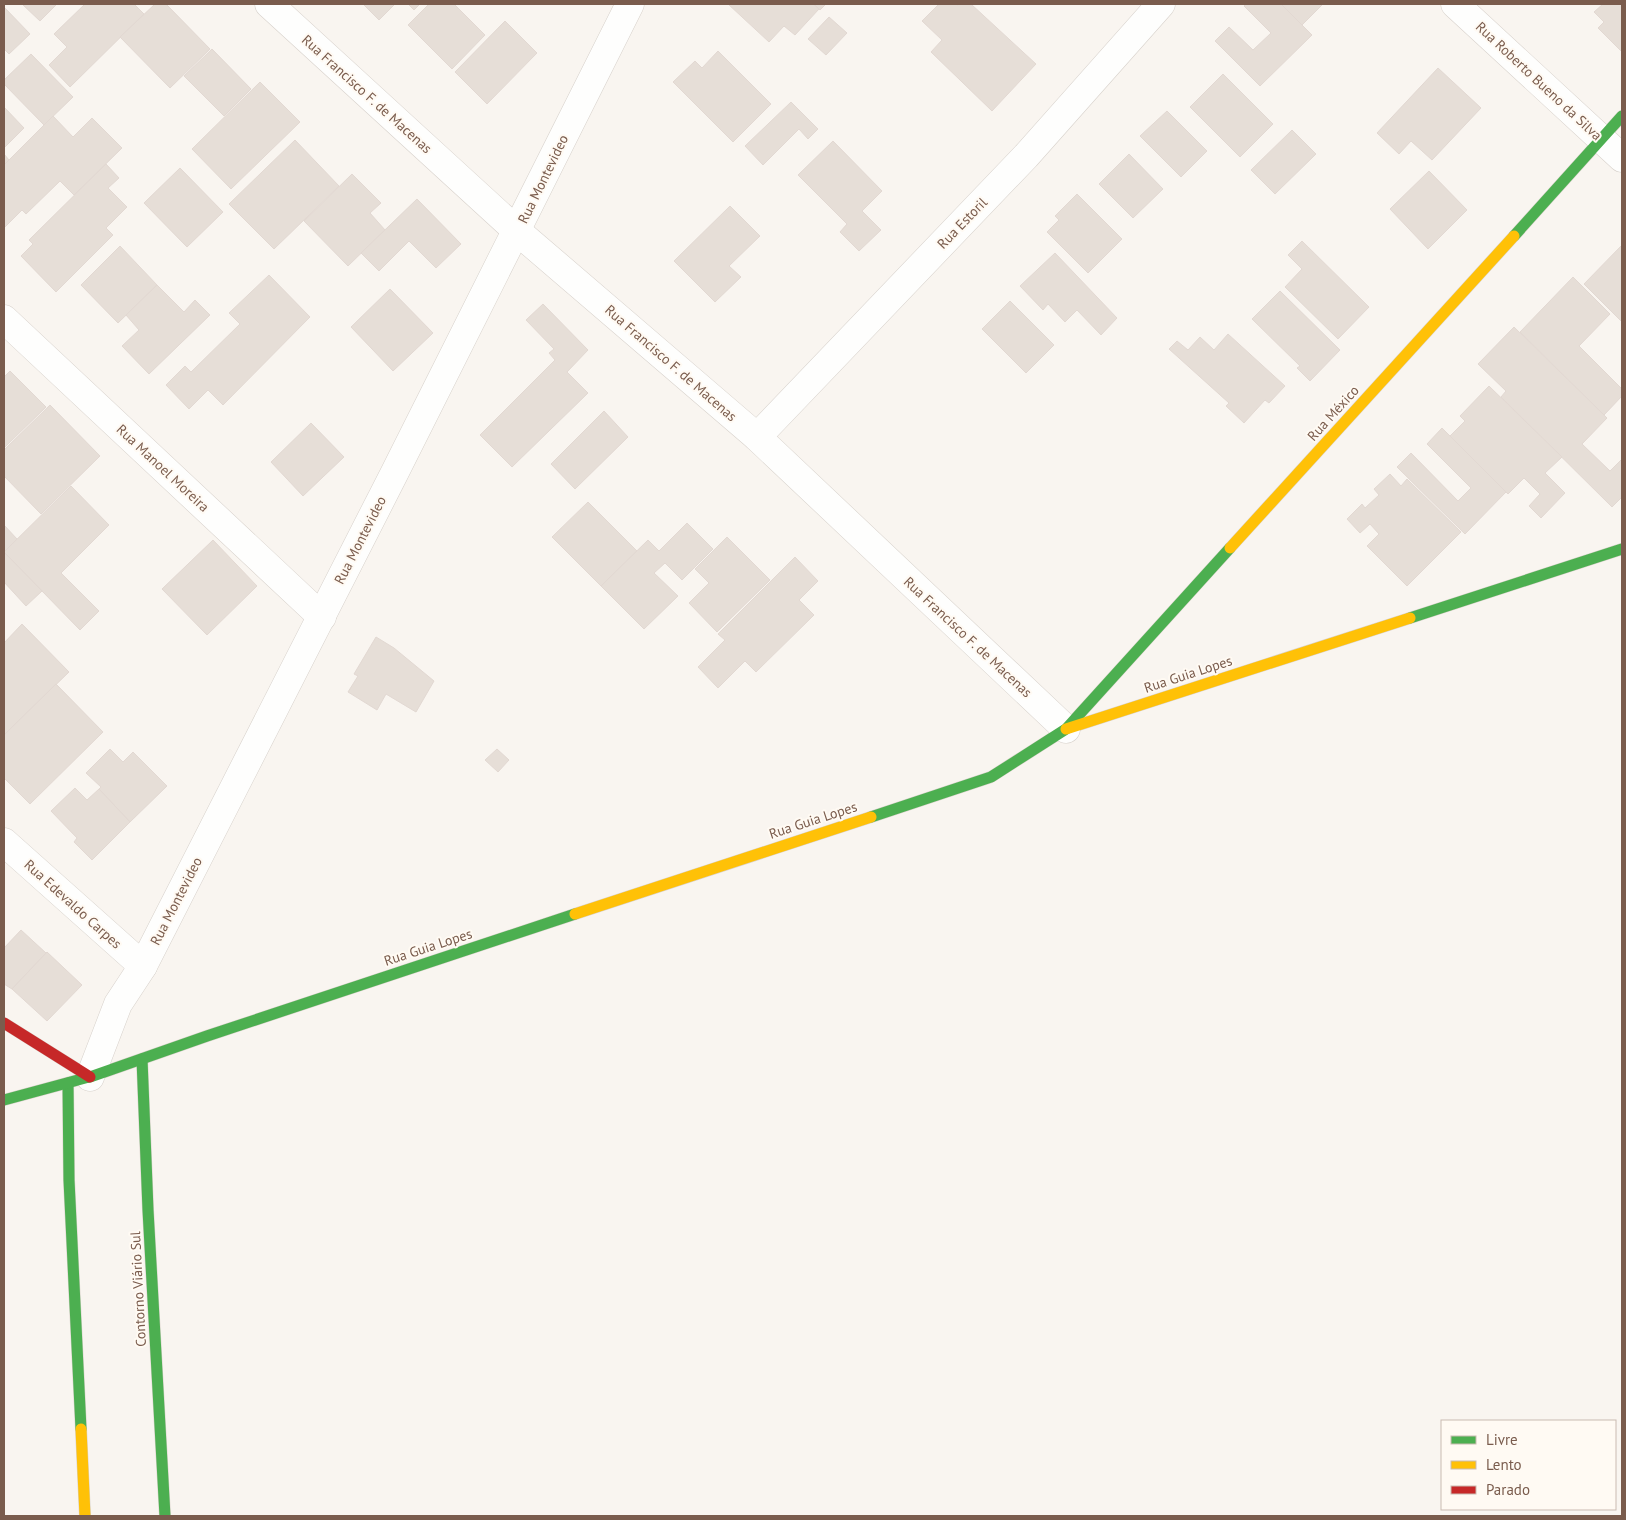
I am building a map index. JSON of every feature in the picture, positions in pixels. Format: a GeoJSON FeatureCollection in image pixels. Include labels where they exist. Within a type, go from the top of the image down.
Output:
{"type":"FeatureCollection","features":[{"type":"Feature","properties":{"kind":"main road","name":"Rua México"},"geometry":{"type":"LineString","coordinates":[[1066,729],[1622,116]]}},
{"type":"Feature","properties":{"kind":"main road","name":"Rua Guia Lopes"},"geometry":{"type":"LineString","coordinates":[[4,1100],[79,1080],[142,1060],[207,1036],[991,777],[1066,729],[1622,549]]}},
{"type":"Feature","properties":{"kind":"main road"},"geometry":{"type":"LineString","coordinates":[[4,1023],[79,1080],[69,1180],[85,1516]]}},
{"type":"Feature","properties":{"kind":"main road","name":"Contorno Viário Sul"},"geometry":{"type":"LineString","coordinates":[[142,1060],[148,1210],[165,1516]]}},
{"type":"Feature","properties":{"kind":"street","name":"Rua Francisco F. de Macenas"},"geometry":{"type":"LineString","coordinates":[[269,4],[517,231],[758,437],[1066,729]]}},
{"type":"Feature","properties":{"kind":"street","name":"Rua Montevideo"},"geometry":{"type":"LineString","coordinates":[[79,1080],[118,1004],[143,966],[322,617],[630,4]]}},
{"type":"Feature","properties":{"kind":"street","name":"Rua Estoril"},"geometry":{"type":"LineString","coordinates":[[758,437],[1026,156],[1161,4]]}},
{"type":"Feature","properties":{"kind":"street","name":"Rua Roberto Bueno da Silva"},"geometry":{"type":"LineString","coordinates":[[1455,4],[1622,158]]}},
{"type":"Feature","properties":{"kind":"street","name":"Rua Manoel Moreira"},"geometry":{"type":"LineString","coordinates":[[4,319],[322,617]]}},
{"type":"Feature","properties":{"kind":"street","name":"Rua Edevaldo Carpes"},"geometry":{"type":"LineString","coordinates":[[4,842],[143,966]]}},
{"type":"Feature","properties":{"kind":"building"},"geometry":{"type":"Polygon","coordinates":[[[22,4],[57,4],[40,21],[22,4]]]}},
{"type":"Feature","properties":{"kind":"building"},"geometry":{"type":"Polygon","coordinates":[[[85,4],[134,4],[144,14],[70,87],[49,65],[67,47],[54,34],[85,4]]]}},
{"type":"Feature","properties":{"kind":"building"},"geometry":{"type":"Polygon","coordinates":[[[155,4],[166,4],[210,49],[170,88],[120,37],[155,4]]]}},
{"type":"Feature","properties":{"kind":"building"},"geometry":{"type":"Polygon","coordinates":[[[363,4],[395,4],[379,20],[363,4]]]}},
{"type":"Feature","properties":{"kind":"building"},"geometry":{"type":"Polygon","coordinates":[[[408,4],[420,4],[414,10],[408,4]]]}},
{"type":"Feature","properties":{"kind":"building"},"geometry":{"type":"Polygon","coordinates":[[[429,4],[454,4],[485,35],[452,69],[408,25],[429,4]]]}},
{"type":"Feature","properties":{"kind":"building"},"geometry":{"type":"Polygon","coordinates":[[[728,4],[813,4],[819,9],[795,35],[784,26],[769,42],[728,4]]]}},
{"type":"Feature","properties":{"kind":"building"},"geometry":{"type":"Polygon","coordinates":[[[814,4],[826,4],[820,10],[814,4]]]}},
{"type":"Feature","properties":{"kind":"building"},"geometry":{"type":"Polygon","coordinates":[[[939,4],[971,4],[1036,64],[992,111],[931,52],[942,40],[922,21],[939,4]]]}},
{"type":"Feature","properties":{"kind":"building"},"geometry":{"type":"Polygon","coordinates":[[[1246,4],[1281,4],[1312,35],[1260,86],[1215,41],[1229,27],[1253,50],[1271,33],[1244,6],[1246,4]]]}},
{"type":"Feature","properties":{"kind":"building"},"geometry":{"type":"Polygon","coordinates":[[[1281,4],[1323,4],[1302,25],[1281,4]]]}},
{"type":"Feature","properties":{"kind":"building"},"geometry":{"type":"Polygon","coordinates":[[[1603,4],[1622,4],[1622,52],[1598,28],[1604,22],[1594,12],[1603,4]]]}},
{"type":"Feature","properties":{"kind":"building"},"geometry":{"type":"Polygon","coordinates":[[[4,7],[30,34],[9,54],[4,49],[4,7]]]}},
{"type":"Feature","properties":{"kind":"building"},"geometry":{"type":"Polygon","coordinates":[[[829,17],[847,33],[826,55],[808,39],[829,17]]]}},
{"type":"Feature","properties":{"kind":"building"},"geometry":{"type":"Polygon","coordinates":[[[505,21],[537,53],[487,104],[455,72],[505,21]]]}},
{"type":"Feature","properties":{"kind":"building"},"geometry":{"type":"Polygon","coordinates":[[[212,49],[251,89],[224,116],[184,76],[212,49]]]}},
{"type":"Feature","properties":{"kind":"building"},"geometry":{"type":"Polygon","coordinates":[[[718,51],[771,104],[733,142],[673,82],[695,61],[702,68],[718,51]]]}},
{"type":"Feature","properties":{"kind":"building"},"geometry":{"type":"Polygon","coordinates":[[[31,54],[73,97],[44,125],[4,84],[4,80],[31,54]]]}},
{"type":"Feature","properties":{"kind":"building"},"geometry":{"type":"Polygon","coordinates":[[[1438,68],[1481,108],[1432,160],[1411,141],[1399,154],[1377,133],[1438,68]]]}},
{"type":"Feature","properties":{"kind":"building"},"geometry":{"type":"Polygon","coordinates":[[[1223,74],[1273,124],[1240,157],[1190,107],[1223,74]]]}},
{"type":"Feature","properties":{"kind":"building"},"geometry":{"type":"Polygon","coordinates":[[[260,82],[300,122],[231,189],[192,149],[260,82]]]}},
{"type":"Feature","properties":{"kind":"building"},"geometry":{"type":"Polygon","coordinates":[[[791,102],[818,129],[808,139],[799,129],[763,165],[745,146],[791,102]]]}},
{"type":"Feature","properties":{"kind":"building"},"geometry":{"type":"Polygon","coordinates":[[[4,107],[24,128],[4,148],[4,107]]]}},
{"type":"Feature","properties":{"kind":"building"},"geometry":{"type":"Polygon","coordinates":[[[1167,111],[1207,151],[1181,177],[1140,136],[1167,111]]]}},
{"type":"Feature","properties":{"kind":"building"},"geometry":{"type":"Polygon","coordinates":[[[53,116],[73,137],[92,118],[122,148],[74,195],[60,181],[26,214],[22,210],[4,228],[4,165],[53,116]]]}},
{"type":"Feature","properties":{"kind":"building"},"geometry":{"type":"Polygon","coordinates":[[[1292,130],[1316,154],[1275,194],[1251,170],[1292,130]]]}},
{"type":"Feature","properties":{"kind":"building"},"geometry":{"type":"Polygon","coordinates":[[[295,140],[339,186],[274,249],[229,204],[295,140]]]}},
{"type":"Feature","properties":{"kind":"building"},"geometry":{"type":"Polygon","coordinates":[[[833,141],[882,191],[862,211],[881,230],[859,251],[840,232],[847,224],[798,175],[833,141]]]}},
{"type":"Feature","properties":{"kind":"building"},"geometry":{"type":"Polygon","coordinates":[[[4,154],[9,160],[4,165],[4,154]]]}},
{"type":"Feature","properties":{"kind":"building"},"geometry":{"type":"Polygon","coordinates":[[[1129,154],[1163,189],[1133,218],[1099,184],[1129,154]]]}},
{"type":"Feature","properties":{"kind":"building"},"geometry":{"type":"Polygon","coordinates":[[[106,164],[119,178],[108,188],[127,207],[106,228],[113,235],[56,292],[21,256],[33,244],[29,240],[106,164]]]}},
{"type":"Feature","properties":{"kind":"building"},"geometry":{"type":"Polygon","coordinates":[[[180,168],[223,212],[187,247],[144,203],[180,168]]]}},
{"type":"Feature","properties":{"kind":"building"},"geometry":{"type":"Polygon","coordinates":[[[1429,171],[1467,210],[1428,249],[1390,209],[1429,171]]]}},
{"type":"Feature","properties":{"kind":"building"},"geometry":{"type":"Polygon","coordinates":[[[352,174],[381,203],[370,213],[385,230],[348,266],[304,221],[352,174]]]}},
{"type":"Feature","properties":{"kind":"building"},"geometry":{"type":"Polygon","coordinates":[[[1077,194],[1122,239],[1088,273],[1047,232],[1059,220],[1055,216],[1077,194]]]}},
{"type":"Feature","properties":{"kind":"building"},"geometry":{"type":"Polygon","coordinates":[[[417,199],[461,244],[436,268],[409,241],[379,271],[361,253],[417,199]]]}},
{"type":"Feature","properties":{"kind":"building"},"geometry":{"type":"Polygon","coordinates":[[[730,206],[760,236],[729,266],[741,277],[715,302],[674,261],[730,206]]]}},
{"type":"Feature","properties":{"kind":"building"},"geometry":{"type":"Polygon","coordinates":[[[1302,241],[1369,307],[1338,339],[1285,287],[1302,269],[1288,255],[1302,241]]]}},
{"type":"Feature","properties":{"kind":"building"},"geometry":{"type":"Polygon","coordinates":[[[1622,245],[1622,322],[1584,284],[1622,245]]]}},
{"type":"Feature","properties":{"kind":"building"},"geometry":{"type":"Polygon","coordinates":[[[120,246],[157,285],[118,323],[81,285],[120,246]]]}},
{"type":"Feature","properties":{"kind":"building"},"geometry":{"type":"Polygon","coordinates":[[[1055,253],[1117,318],[1101,335],[1077,310],[1065,322],[1048,304],[1043,310],[1020,286],[1055,253]]]}},
{"type":"Feature","properties":{"kind":"building"},"geometry":{"type":"Polygon","coordinates":[[[269,275],[310,317],[223,405],[208,390],[189,409],[166,385],[185,366],[191,372],[240,324],[229,313],[269,275]]]}},
{"type":"Feature","properties":{"kind":"building"},"geometry":{"type":"Polygon","coordinates":[[[1573,277],[1610,314],[1579,346],[1622,389],[1622,396],[1604,415],[1520,332],[1573,277]]]}},
{"type":"Feature","properties":{"kind":"building"},"geometry":{"type":"Polygon","coordinates":[[[157,285],[184,312],[195,300],[210,315],[149,374],[122,346],[139,330],[126,315],[157,285]]]}},
{"type":"Feature","properties":{"kind":"building"},"geometry":{"type":"Polygon","coordinates":[[[390,289],[433,333],[393,371],[351,327],[390,289]]]}},
{"type":"Feature","properties":{"kind":"building"},"geometry":{"type":"Polygon","coordinates":[[[1280,291],[1340,350],[1310,381],[1297,368],[1300,366],[1252,319],[1280,291]]]}},
{"type":"Feature","properties":{"kind":"building"},"geometry":{"type":"Polygon","coordinates":[[[1010,301],[1054,345],[1026,373],[982,329],[1010,301]]]}},
{"type":"Feature","properties":{"kind":"building"},"geometry":{"type":"Polygon","coordinates":[[[543,304],[588,350],[567,372],[588,393],[512,467],[480,435],[555,360],[549,353],[554,349],[526,320],[543,304]]]}},
{"type":"Feature","properties":{"kind":"building"},"geometry":{"type":"Polygon","coordinates":[[[1514,327],[1607,418],[1582,444],[1610,471],[1622,459],[1622,497],[1612,507],[1501,397],[1506,391],[1478,364],[1514,327]]]}},
{"type":"Feature","properties":{"kind":"building"},"geometry":{"type":"Polygon","coordinates":[[[1228,334],[1285,386],[1269,403],[1265,400],[1244,423],[1226,406],[1229,403],[1169,349],[1177,341],[1188,350],[1200,337],[1214,350],[1228,334]]]}},
{"type":"Feature","properties":{"kind":"building"},"geometry":{"type":"Polygon","coordinates":[[[10,371],[46,407],[4,448],[4,377],[10,371]]]}},
{"type":"Feature","properties":{"kind":"building"},"geometry":{"type":"Polygon","coordinates":[[[1489,386],[1562,457],[1545,473],[1565,493],[1541,518],[1529,506],[1540,494],[1524,478],[1508,494],[1450,436],[1465,421],[1460,416],[1489,386]]]}},
{"type":"Feature","properties":{"kind":"building"},"geometry":{"type":"Polygon","coordinates":[[[50,405],[100,456],[41,514],[4,476],[4,450],[50,405]]]}},
{"type":"Feature","properties":{"kind":"building"},"geometry":{"type":"Polygon","coordinates":[[[604,411],[628,437],[575,489],[551,464],[604,411]]]}},
{"type":"Feature","properties":{"kind":"building"},"geometry":{"type":"Polygon","coordinates":[[[311,423],[344,457],[303,496],[271,462],[311,423]]]}},
{"type":"Feature","properties":{"kind":"building"},"geometry":{"type":"Polygon","coordinates":[[[1442,428],[1506,492],[1465,534],[1397,467],[1411,453],[1458,501],[1471,488],[1427,444],[1442,428]]]}},
{"type":"Feature","properties":{"kind":"building"},"geometry":{"type":"Polygon","coordinates":[[[1390,474],[1401,486],[1407,479],[1461,532],[1407,586],[1367,546],[1379,534],[1370,524],[1360,533],[1347,519],[1362,504],[1365,508],[1379,495],[1374,489],[1390,474]]]}},
{"type":"Feature","properties":{"kind":"building"},"geometry":{"type":"Polygon","coordinates":[[[71,486],[109,525],[61,573],[99,611],[80,630],[4,552],[71,486]]]}},
{"type":"Feature","properties":{"kind":"building"},"geometry":{"type":"Polygon","coordinates":[[[588,502],[637,551],[601,586],[552,537],[588,502]]]}},
{"type":"Feature","properties":{"kind":"building"},"geometry":{"type":"Polygon","coordinates":[[[687,523],[713,549],[682,580],[665,563],[654,573],[678,596],[644,629],[601,586],[648,540],[659,551],[687,523]]]}},
{"type":"Feature","properties":{"kind":"building"},"geometry":{"type":"Polygon","coordinates":[[[4,525],[17,539],[4,552],[4,525]]]}},
{"type":"Feature","properties":{"kind":"building"},"geometry":{"type":"Polygon","coordinates":[[[727,537],[770,580],[717,632],[689,603],[709,583],[695,569],[727,537]]]}},
{"type":"Feature","properties":{"kind":"building"},"geometry":{"type":"Polygon","coordinates":[[[213,540],[257,586],[207,635],[162,589],[213,540]]]}},
{"type":"Feature","properties":{"kind":"building"},"geometry":{"type":"Polygon","coordinates":[[[4,552],[42,591],[26,606],[4,582],[4,552]]]}},
{"type":"Feature","properties":{"kind":"building"},"geometry":{"type":"Polygon","coordinates":[[[795,557],[818,581],[799,600],[814,615],[756,672],[745,661],[718,688],[698,667],[725,640],[718,634],[795,557]]]}},
{"type":"Feature","properties":{"kind":"building"},"geometry":{"type":"Polygon","coordinates":[[[22,624],[69,672],[4,735],[4,643],[22,624]]]}},
{"type":"Feature","properties":{"kind":"building"},"geometry":{"type":"Polygon","coordinates":[[[376,637],[394,648],[434,681],[416,712],[386,694],[377,710],[348,692],[358,676],[354,674],[376,637]]]}},
{"type":"Feature","properties":{"kind":"building"},"geometry":{"type":"Polygon","coordinates":[[[56,684],[103,732],[30,804],[4,778],[4,735],[56,684]]]}},
{"type":"Feature","properties":{"kind":"building"},"geometry":{"type":"Polygon","coordinates":[[[110,749],[123,762],[133,752],[167,786],[130,822],[99,789],[101,787],[86,773],[110,749]]]}},
{"type":"Feature","properties":{"kind":"building"},"geometry":{"type":"Polygon","coordinates":[[[497,749],[509,760],[498,772],[485,760],[497,749]]]}},
{"type":"Feature","properties":{"kind":"building"},"geometry":{"type":"Polygon","coordinates":[[[75,788],[87,800],[99,789],[130,822],[92,860],[74,842],[77,838],[51,811],[75,788]]]}},
{"type":"Feature","properties":{"kind":"building"},"geometry":{"type":"Polygon","coordinates":[[[21,930],[46,953],[12,989],[4,984],[4,948],[21,930]]]}},
{"type":"Feature","properties":{"kind":"building"},"geometry":{"type":"Polygon","coordinates":[[[47,952],[82,985],[47,1021],[12,989],[47,952]]]}},
{"type":"Feature","properties":{"kind":"traffic: fast"},"geometry":{"type":"LineString","coordinates":[[1514,236],[1622,116]]}},
{"type":"Feature","properties":{"kind":"traffic: fast"},"geometry":{"type":"LineString","coordinates":[[871,817],[991,777],[1066,729],[1230,548]]}},
{"type":"Feature","properties":{"kind":"traffic: fast"},"geometry":{"type":"LineString","coordinates":[[1410,618],[1622,549]]}},
{"type":"Feature","properties":{"kind":"traffic: fast"},"geometry":{"type":"LineString","coordinates":[[90,1077],[207,1036],[575,914]]}},
{"type":"Feature","properties":{"kind":"traffic: fast"},"geometry":{"type":"LineString","coordinates":[[142,1059],[148,1210],[165,1516]]}},
{"type":"Feature","properties":{"kind":"traffic: fast"},"geometry":{"type":"LineString","coordinates":[[4,1100],[89,1077]]}},
{"type":"Feature","properties":{"kind":"traffic: fast"},"geometry":{"type":"LineString","coordinates":[[68,1083],[69,1180],[81,1429]]}},
{"type":"Feature","properties":{"kind":"traffic: slow"},"geometry":{"type":"LineString","coordinates":[[1230,548],[1514,236]]}},
{"type":"Feature","properties":{"kind":"traffic: slow"},"geometry":{"type":"LineString","coordinates":[[1066,729],[1410,618]]}},
{"type":"Feature","properties":{"kind":"traffic: slow"},"geometry":{"type":"LineString","coordinates":[[575,914],[871,817]]}},
{"type":"Feature","properties":{"kind":"traffic: slow"},"geometry":{"type":"LineString","coordinates":[[81,1429],[85,1516]]}},
{"type":"Feature","properties":{"kind":"traffic: jam"},"geometry":{"type":"LineString","coordinates":[[4,1023],[90,1077]]}}]}
